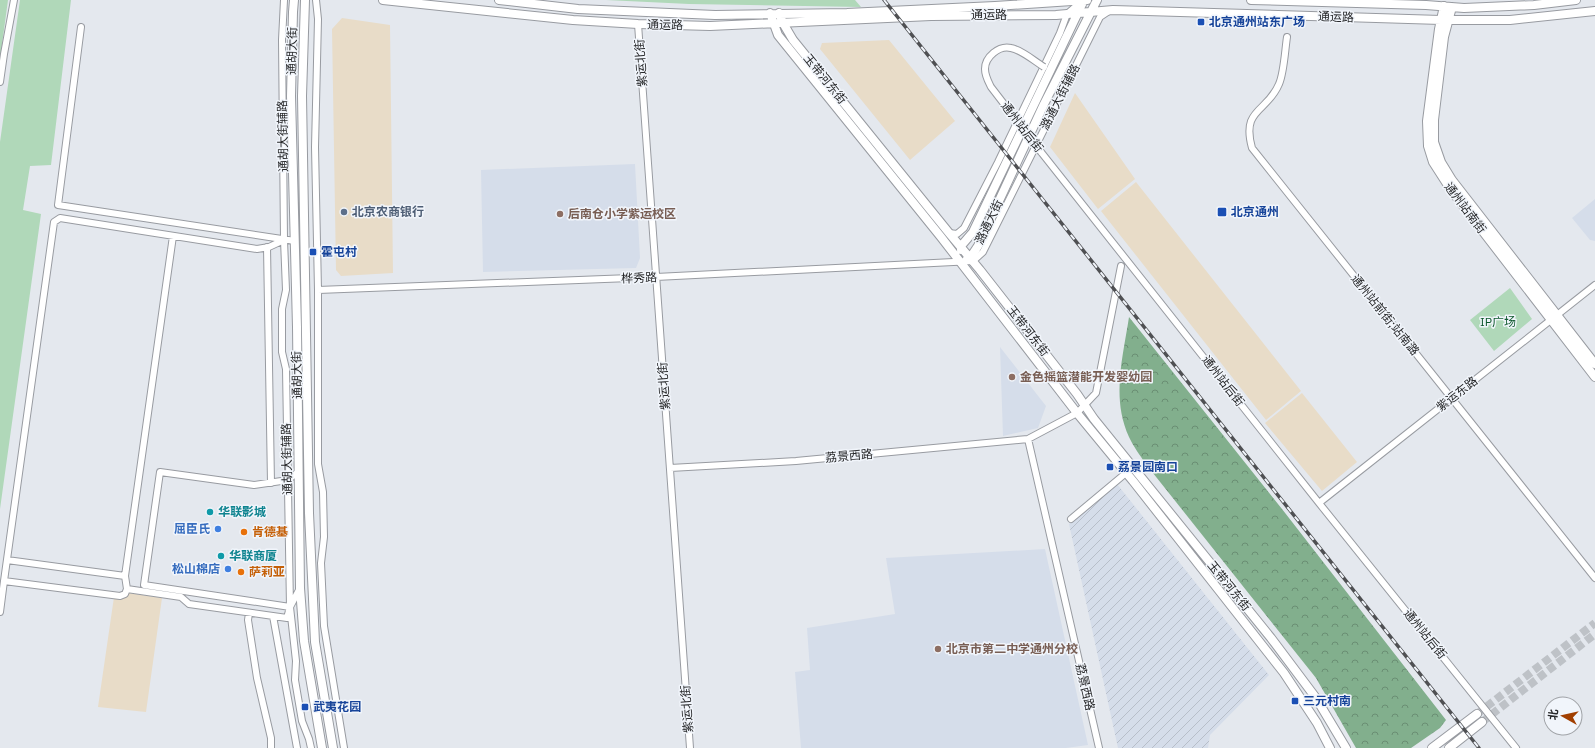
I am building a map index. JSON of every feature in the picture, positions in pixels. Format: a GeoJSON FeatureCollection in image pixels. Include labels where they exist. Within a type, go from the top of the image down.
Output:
{"type":"FeatureCollection","features":[{"type":"Feature","properties":{"kind":"main road","name":"通胡大街"},"geometry":{"type":"LineString","coordinates":[[294,0],[291,96],[295,241],[300,588],[303,628],[322,748]]}},
{"type":"Feature","properties":{"kind":"main road","name":"通胡大街"},"geometry":{"type":"LineString","coordinates":[[305,0],[302,96],[309,513],[315,642],[333,748]]}},
{"type":"Feature","properties":{"kind":"main road","name":"通运路"},"geometry":{"type":"LineString","coordinates":[[383,0],[573,20],[710,26],[931,16],[1048,15],[1113,10],[1445,20],[1510,20],[1595,11]]}},
{"type":"Feature","properties":{"kind":"main road","name":"通运路"},"geometry":{"type":"LineString","coordinates":[[499,0],[578,9],[715,15],[876,12],[1085,0]]}},
{"type":"Feature","properties":{"kind":"main road","name":"潞通大街"},"geometry":{"type":"LineString","coordinates":[[1085,0],[973,232],[961,246],[961,263],[971,260],[1044,104],[1097,0]]}},
{"type":"Feature","properties":{"kind":"main road","name":"通运路"},"geometry":{"type":"LineString","coordinates":[[1251,0],[1464,8],[1534,5],[1576,0]]}},
{"type":"Feature","properties":{"kind":"main road","name":"通州站南街"},"geometry":{"type":"LineString","coordinates":[[1448,7],[1427,121],[1428,146],[1433,162],[1451,190],[1554,317],[1595,364]]}},
{"type":"Feature","properties":{"kind":"main road","name":"玉带河东街"},"geometry":{"type":"LineString","coordinates":[[770,13],[778,35],[941,237],[1077,413],[1284,673],[1317,723],[1330,748]]}},
{"type":"Feature","properties":{"kind":"main road","name":"玉带河东街"},"geometry":{"type":"LineString","coordinates":[[779,13],[782,23],[793,40],[961,246],[1077,394],[1131,466],[1271,638],[1316,698],[1346,748]]}},
{"type":"Feature","properties":{"kind":"main road","name":"通州站南街"},"geometry":{"type":"LineString","coordinates":[[1554,317],[1595,377]]}},
{"type":"Feature","properties":{"kind":"main road"},"geometry":{"type":"LineString","coordinates":[[1432,748],[1477,714]]}},
{"type":"Feature","properties":{"kind":"main road"},"geometry":{"type":"LineString","coordinates":[[1449,748],[1482,722]]}},
{"type":"Feature","properties":{"kind":"street"},"geometry":{"type":"LineString","coordinates":[[0,82],[14,0]]}},
{"type":"Feature","properties":{"kind":"street","name":"通胡大街辅路"},"geometry":{"type":"LineString","coordinates":[[284,0],[282,40],[286,290],[282,309],[282,352],[286,369],[289,620],[296,660],[295,680],[302,721],[309,738],[311,748]]}},
{"type":"Feature","properties":{"kind":"street"},"geometry":{"type":"LineString","coordinates":[[316,0],[318,19],[315,146],[318,290],[318,459],[322,492],[324,537],[321,563],[324,626],[344,748]]}},
{"type":"Feature","properties":{"kind":"street"},"geometry":{"type":"LineString","coordinates":[[949,233],[957,234],[964,228],[1044,67],[1067,14],[1085,0]]}},
{"type":"Feature","properties":{"kind":"street","name":"潞通大街辅路"},"geometry":{"type":"LineString","coordinates":[[971,260],[983,252],[1100,17],[1113,10]]}},
{"type":"Feature","properties":{"kind":"street","name":"紫运北街"},"geometry":{"type":"LineString","coordinates":[[638,24],[690,748]]}},
{"type":"Feature","properties":{"kind":"street"},"geometry":{"type":"LineString","coordinates":[[81,27],[58,205],[295,241]]}},
{"type":"Feature","properties":{"kind":"street","name":"通州站前街;站南潞"},"geometry":{"type":"LineString","coordinates":[[1287,37],[1280,82],[1274,95],[1260,108],[1250,121],[1248,134],[1252,148],[1595,578]]}},
{"type":"Feature","properties":{"kind":"street","name":"通州站后街"},"geometry":{"type":"LineString","coordinates":[[1044,67],[1010,47],[1002,48],[994,52],[988,59],[985,68],[991,87],[1319,503],[1516,748]]}},
{"type":"Feature","properties":{"kind":"street"},"geometry":{"type":"LineString","coordinates":[[0,612],[54,222],[60,218],[257,250],[284,240]]}},
{"type":"Feature","properties":{"kind":"street"},"geometry":{"type":"LineString","coordinates":[[4,581],[120,596],[124,594],[127,589],[125,576],[173,236]]}},
{"type":"Feature","properties":{"kind":"street"},"geometry":{"type":"LineString","coordinates":[[267,247],[271,483]]}},
{"type":"Feature","properties":{"kind":"street","name":"桦秀路"},"geometry":{"type":"LineString","coordinates":[[318,290],[961,263]]}},
{"type":"Feature","properties":{"kind":"street"},"geometry":{"type":"LineString","coordinates":[[1077,413],[1096,393],[1121,266]]}},
{"type":"Feature","properties":{"kind":"street","name":"紫运东路"},"geometry":{"type":"LineString","coordinates":[[1319,503],[1595,285]]}},
{"type":"Feature","properties":{"kind":"street","name":"荔景西路"},"geometry":{"type":"LineString","coordinates":[[670,468],[796,461],[1028,439],[1077,413]]}},
{"type":"Feature","properties":{"kind":"street","name":"荔景西路"},"geometry":{"type":"LineString","coordinates":[[1028,439],[1099,748]]}},
{"type":"Feature","properties":{"kind":"street"},"geometry":{"type":"LineString","coordinates":[[298,472],[288,480],[254,485],[160,472],[144,585],[290,607],[300,588]]}},
{"type":"Feature","properties":{"kind":"street"},"geometry":{"type":"LineString","coordinates":[[1071,519],[1126,473]]}},
{"type":"Feature","properties":{"kind":"street"},"geometry":{"type":"LineString","coordinates":[[7,560],[125,576]]}},
{"type":"Feature","properties":{"kind":"street"},"geometry":{"type":"LineString","coordinates":[[127,589],[181,597],[189,604],[273,616],[289,620],[303,628]]}},
{"type":"Feature","properties":{"kind":"street"},"geometry":{"type":"LineString","coordinates":[[249,613],[248,620],[258,678],[272,738],[271,748]]}},
{"type":"Feature","properties":{"kind":"street"},"geometry":{"type":"LineString","coordinates":[[273,616],[297,748]]}},
{"type":"Feature","properties":{"kind":"shaded area"},"geometry":{"type":"Polygon","coordinates":[[[342,18],[390,25],[393,273],[341,276],[336,270],[332,29],[342,18]]]}},
{"type":"Feature","properties":{"kind":"shaded area"},"geometry":{"type":"Polygon","coordinates":[[[889,40],[955,121],[910,160],[820,49],[822,43],[889,40]]]}},
{"type":"Feature","properties":{"kind":"shaded area"},"geometry":{"type":"Polygon","coordinates":[[[1075,93],[1135,179],[1098,209],[1050,147],[1075,93]]]}},
{"type":"Feature","properties":{"kind":"shaded area","name":"后南仓小学紫运校区"},"geometry":{"type":"Polygon","coordinates":[[[635,164],[640,258],[636,268],[483,272],[481,170],[635,164]]]}},
{"type":"Feature","properties":{"kind":"shaded area"},"geometry":{"type":"Polygon","coordinates":[[[1136,182],[1301,391],[1266,420],[1101,211],[1136,182]]]}},
{"type":"Feature","properties":{"kind":"shaded area"},"geometry":{"type":"Polygon","coordinates":[[[1595,199],[1595,241],[1590,240],[1572,218],[1595,199]]]}},
{"type":"Feature","properties":{"kind":"shaded area","name":"金色摇篮潜能开发婴幼园"},"geometry":{"type":"Polygon","coordinates":[[[1000,347],[1046,406],[1038,428],[1003,436],[1000,347]]]}},
{"type":"Feature","properties":{"kind":"shaded area"},"geometry":{"type":"Polygon","coordinates":[[[1302,393],[1357,462],[1322,491],[1265,423],[1302,393]]]}},
{"type":"Feature","properties":{"kind":"shaded area"},"geometry":{"type":"Polygon","coordinates":[[[1117,484],[1269,675],[1210,735],[1208,748],[1118,748],[1069,524],[1117,484]]]}},
{"type":"Feature","properties":{"kind":"shaded area","name":"北京市第二中学通州分校"},"geometry":{"type":"Polygon","coordinates":[[[1045,549],[1088,745],[1066,748],[801,748],[795,672],[810,670],[807,628],[895,614],[886,558],[1045,549]]]}},
{"type":"Feature","properties":{"kind":"shaded area"},"geometry":{"type":"Polygon","coordinates":[[[129,593],[162,598],[146,712],[98,707],[114,597],[126,597],[129,593]]]}},
{"type":"Feature","properties":{"kind":"green space"},"geometry":{"type":"Polygon","coordinates":[[[0,0],[8,0],[0,59],[0,0]]]}},
{"type":"Feature","properties":{"kind":"green space"},"geometry":{"type":"Polygon","coordinates":[[[20,0],[71,0],[51,165],[30,166],[23,210],[41,214],[0,509],[0,142],[20,0]]]}},
{"type":"Feature","properties":{"kind":"green space"},"geometry":{"type":"Polygon","coordinates":[[[606,0],[855,0],[861,7],[689,4],[606,0]]]}},
{"type":"Feature","properties":{"kind":"green space","name":"IP广场"},"geometry":{"type":"Polygon","coordinates":[[[1510,288],[1532,319],[1494,351],[1470,320],[1510,288]]]}},
{"type":"Feature","properties":{"kind":"green space"},"geometry":{"type":"Polygon","coordinates":[[[1129,317],[1282,509],[1446,720],[1440,728],[1411,748],[1356,748],[1316,678],[1145,463],[1131,440],[1124,422],[1120,392],[1120,377],[1129,317]]]}},
{"type":"Feature","properties":{"kind":"tunnel"},"geometry":{"type":"LineString","coordinates":[[1477,714],[1595,623]]}},
{"type":"Feature","properties":{"kind":"tunnel"},"geometry":{"type":"LineString","coordinates":[[1482,722],[1595,634]]}},
{"type":"Feature","properties":{"kind":"railway"},"geometry":{"type":"LineString","coordinates":[[884,0],[1479,748]]}},
{"type":"Feature","properties":{"kind":"place","name":"北京通州站东广场"},"geometry":{"type":"Point","coordinates":[1201,22]}},
{"type":"Feature","properties":{"kind":"place","name":"北京农商银行"},"geometry":{"type":"Point","coordinates":[344,212]}},
{"type":"Feature","properties":{"kind":"place","name":"北京通州"},"geometry":{"type":"Point","coordinates":[1222,212]}},
{"type":"Feature","properties":{"kind":"place","name":"后南仓小学紫运校区"},"geometry":{"type":"Point","coordinates":[560,214]}},
{"type":"Feature","properties":{"kind":"place","name":"霍屯村"},"geometry":{"type":"Point","coordinates":[313,252]}},
{"type":"Feature","properties":{"kind":"place","name":"金色摇篮潜能开发婴幼园"},"geometry":{"type":"Point","coordinates":[1012,377]}},
{"type":"Feature","properties":{"kind":"place","name":"荔景园南口"},"geometry":{"type":"Point","coordinates":[1110,467]}},
{"type":"Feature","properties":{"kind":"place","name":"华联影城"},"geometry":{"type":"Point","coordinates":[210,512]}},
{"type":"Feature","properties":{"kind":"place","name":"屈臣氏"},"geometry":{"type":"Point","coordinates":[218,529]}},
{"type":"Feature","properties":{"kind":"place","name":"肯德基"},"geometry":{"type":"Point","coordinates":[244,532]}},
{"type":"Feature","properties":{"kind":"place","name":"华联商厦"},"geometry":{"type":"Point","coordinates":[221,556]}},
{"type":"Feature","properties":{"kind":"place","name":"松山棉店"},"geometry":{"type":"Point","coordinates":[228,569]}},
{"type":"Feature","properties":{"kind":"place","name":"萨莉亚"},"geometry":{"type":"Point","coordinates":[241,572]}},
{"type":"Feature","properties":{"kind":"place","name":"北京市第二中学通州分校"},"geometry":{"type":"Point","coordinates":[938,649]}},
{"type":"Feature","properties":{"kind":"place","name":"三元村南"},"geometry":{"type":"Point","coordinates":[1295,701]}},
{"type":"Feature","properties":{"kind":"place","name":"武夷花园"},"geometry":{"type":"Point","coordinates":[305,707]}}]}
